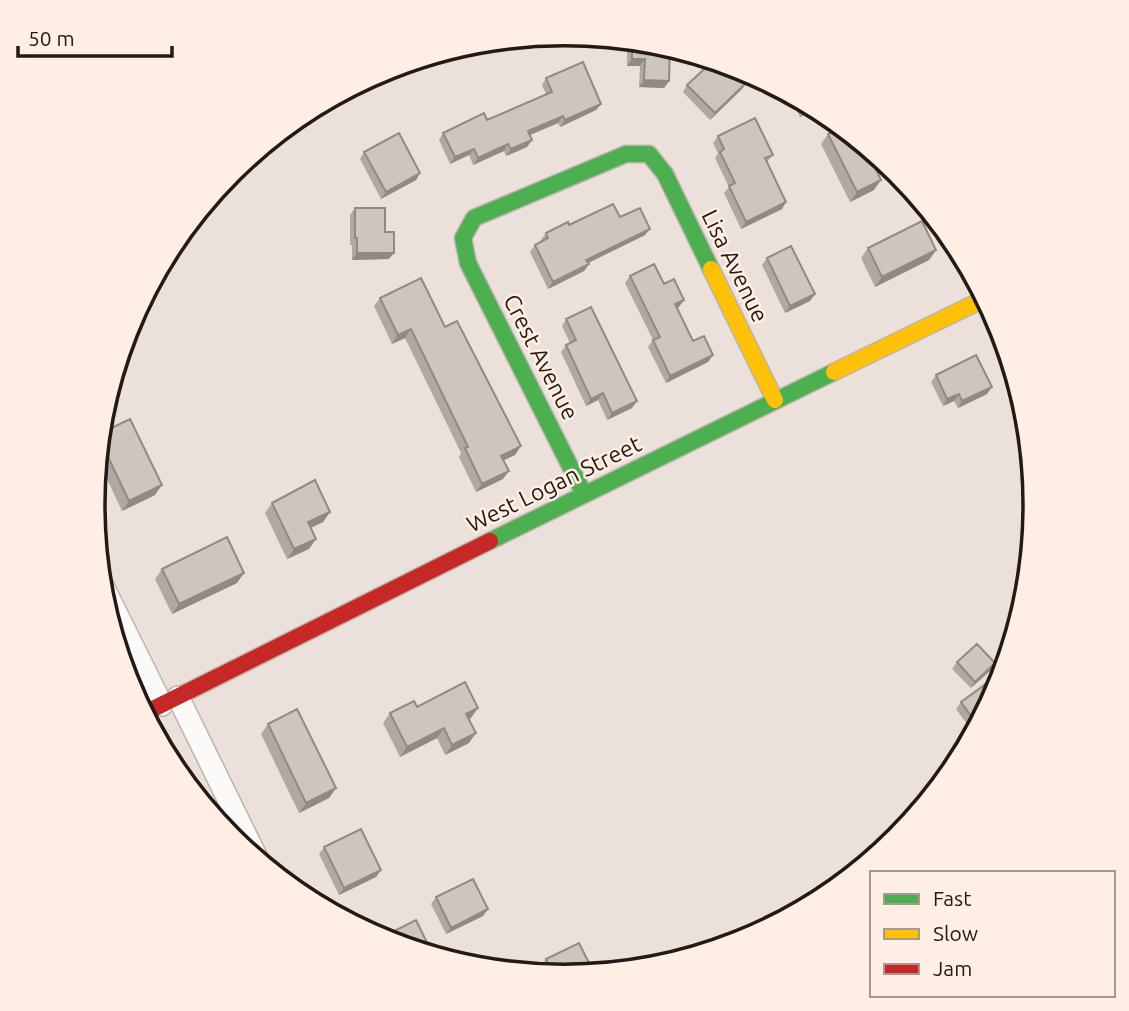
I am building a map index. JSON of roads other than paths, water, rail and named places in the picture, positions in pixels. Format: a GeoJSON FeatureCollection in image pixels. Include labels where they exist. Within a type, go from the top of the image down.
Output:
{"type":"FeatureCollection","features":[{"type":"Feature","properties":{"kind":"street","name":"Crest Avenue"},"geometry":{"type":"LineString","coordinates":[[584,494],[468,263],[463,238],[474,218],[626,154],[649,154]]}},
{"type":"Feature","properties":{"kind":"street","name":"Lisa Avenue"},"geometry":{"type":"LineString","coordinates":[[649,154],[665,174],[775,400]]}},
{"type":"Feature","properties":{"kind":"street","name":"West Logan Street"},"geometry":{"type":"LineString","coordinates":[[161,705],[977,302]]}},
{"type":"Feature","properties":{"kind":"street"},"geometry":{"type":"LineString","coordinates":[[118,617],[161,705],[240,832]]}}]}
